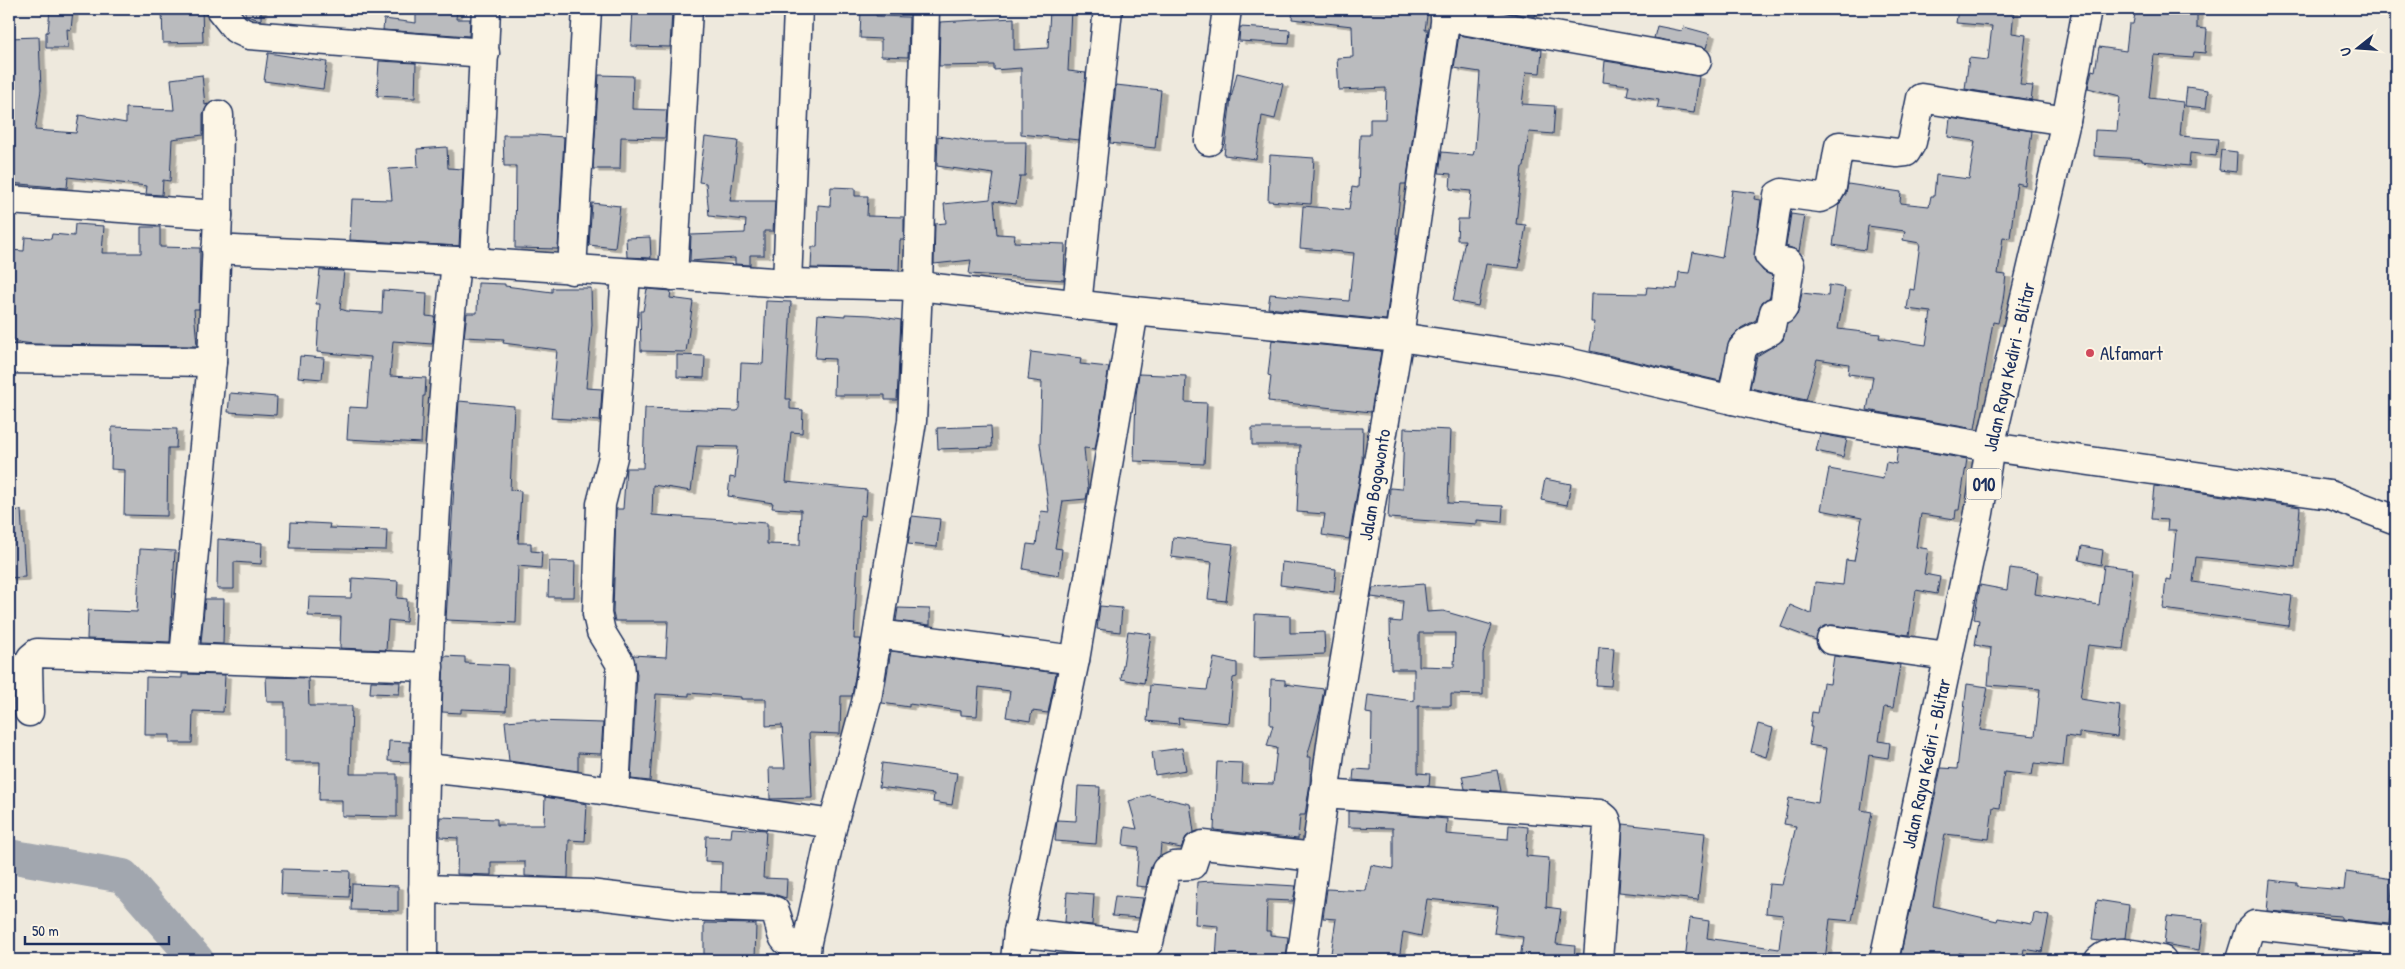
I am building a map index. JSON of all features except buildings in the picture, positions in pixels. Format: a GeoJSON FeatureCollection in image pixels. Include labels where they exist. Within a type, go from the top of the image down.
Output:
{"type":"FeatureCollection","features":[{"type":"Feature","properties":{"kind":"street"},"geometry":{"type":"LineString","coordinates":[[220,9],[236,29],[248,35],[486,53]]}},
{"type":"Feature","properties":{"kind":"street"},"geometry":{"type":"LineString","coordinates":[[423,960],[429,667],[442,396],[465,262],[486,53],[486,9]]}},
{"type":"Feature","properties":{"kind":"street"},"geometry":{"type":"LineString","coordinates":[[572,270],[587,9]]}},
{"type":"Feature","properties":{"kind":"street"},"geometry":{"type":"LineString","coordinates":[[673,276],[688,9]]}},
{"type":"Feature","properties":{"kind":"street"},"geometry":{"type":"LineString","coordinates":[[787,282],[798,9]]}},
{"type":"Feature","properties":{"kind":"street"},"geometry":{"type":"LineString","coordinates":[[423,889],[589,894],[691,906],[769,909],[775,911],[786,943],[806,954],[833,824],[867,699],[912,421],[918,286],[925,9]]}},
{"type":"Feature","properties":{"kind":"street"},"geometry":{"type":"LineString","coordinates":[[1077,305],[1108,9]]}},
{"type":"Feature","properties":{"kind":"street"},"geometry":{"type":"LineString","coordinates":[[1209,141],[1227,9]]}},
{"type":"Feature","properties":{"kind":"street","name":"Jalan Raya Kediri - Blitar"},"geometry":{"type":"LineString","coordinates":[[1890,959],[1948,656],[1979,513],[1990,447],[2066,121],[2087,9]]}},
{"type":"Feature","properties":{"kind":"street"},"geometry":{"type":"LineString","coordinates":[[1446,13],[1697,61]]}},
{"type":"Feature","properties":{"kind":"street","name":"Jalan Bogowonto"},"geometry":{"type":"LineString","coordinates":[[1301,960],[1334,724],[1399,337],[1446,13]]}},
{"type":"Feature","properties":{"kind":"street"},"geometry":{"type":"LineString","coordinates":[[1732,400],[1742,350],[1748,342],[1770,331],[1774,312],[1784,307],[1790,263],[1774,260],[1769,255],[1778,195],[1782,193],[1820,198],[1828,194],[1832,187],[1839,146],[1897,153],[1906,152],[1912,142],[1921,98],[2066,121]]}},
{"type":"Feature","properties":{"kind":"street"},"geometry":{"type":"LineString","coordinates":[[184,657],[212,362],[218,215],[219,115]]}},
{"type":"Feature","properties":{"kind":"street"},"geometry":{"type":"LineString","coordinates":[[9,200],[218,215]]}},
{"type":"Feature","properties":{"kind":"street"},"geometry":{"type":"LineString","coordinates":[[216,249],[465,262],[626,274],[918,286],[1134,312],[1399,337],[1562,361],[1794,414],[1990,447],[2330,495],[2396,520]]}},
{"type":"Feature","properties":{"kind":"street"},"geometry":{"type":"LineString","coordinates":[[615,792],[620,663],[601,632],[597,614],[602,504],[612,457],[626,274]]}},
{"type":"Feature","properties":{"kind":"street"},"geometry":{"type":"LineString","coordinates":[[1015,960],[1018,932],[1075,660],[1134,312]]}},
{"type":"Feature","properties":{"kind":"street"},"geometry":{"type":"LineString","coordinates":[[9,359],[212,362]]}},
{"type":"Feature","properties":{"kind":"street"},"geometry":{"type":"LineString","coordinates":[[878,634],[1075,660]]}},
{"type":"Feature","properties":{"kind":"street"},"geometry":{"type":"LineString","coordinates":[[1831,640],[1948,656]]}},
{"type":"Feature","properties":{"kind":"street"},"geometry":{"type":"LineString","coordinates":[[29,712],[28,664],[37,653],[429,667]]}},
{"type":"Feature","properties":{"kind":"street"},"geometry":{"type":"LineString","coordinates":[[427,768],[527,779],[833,824]]}},
{"type":"Feature","properties":{"kind":"street"},"geometry":{"type":"LineString","coordinates":[[1324,794],[1600,814],[1606,819],[1608,826],[1598,960]]}},
{"type":"Feature","properties":{"kind":"street"},"geometry":{"type":"LineString","coordinates":[[1018,932],[1143,947],[1149,942],[1166,870],[1174,866],[1192,865],[1198,847],[1203,845],[1315,857]]}},
{"type":"Feature","properties":{"kind":"street"},"geometry":{"type":"LineString","coordinates":[[2240,960],[2249,930],[2254,925],[2264,924],[2396,942]]}},
{"type":"Feature","properties":{"kind":"street"},"geometry":{"type":"LineString","coordinates":[[2099,960],[2105,955],[2115,952],[2162,960]]}},
{"type":"Feature","properties":{"kind":"waterway"},"geometry":{"type":"LineString","coordinates":[[9,856],[123,876],[197,960]]}},
{"type":"Feature","properties":{"kind":"place","name":"Alfamart"},"geometry":{"type":"Point","coordinates":[2090,353]}}]}
